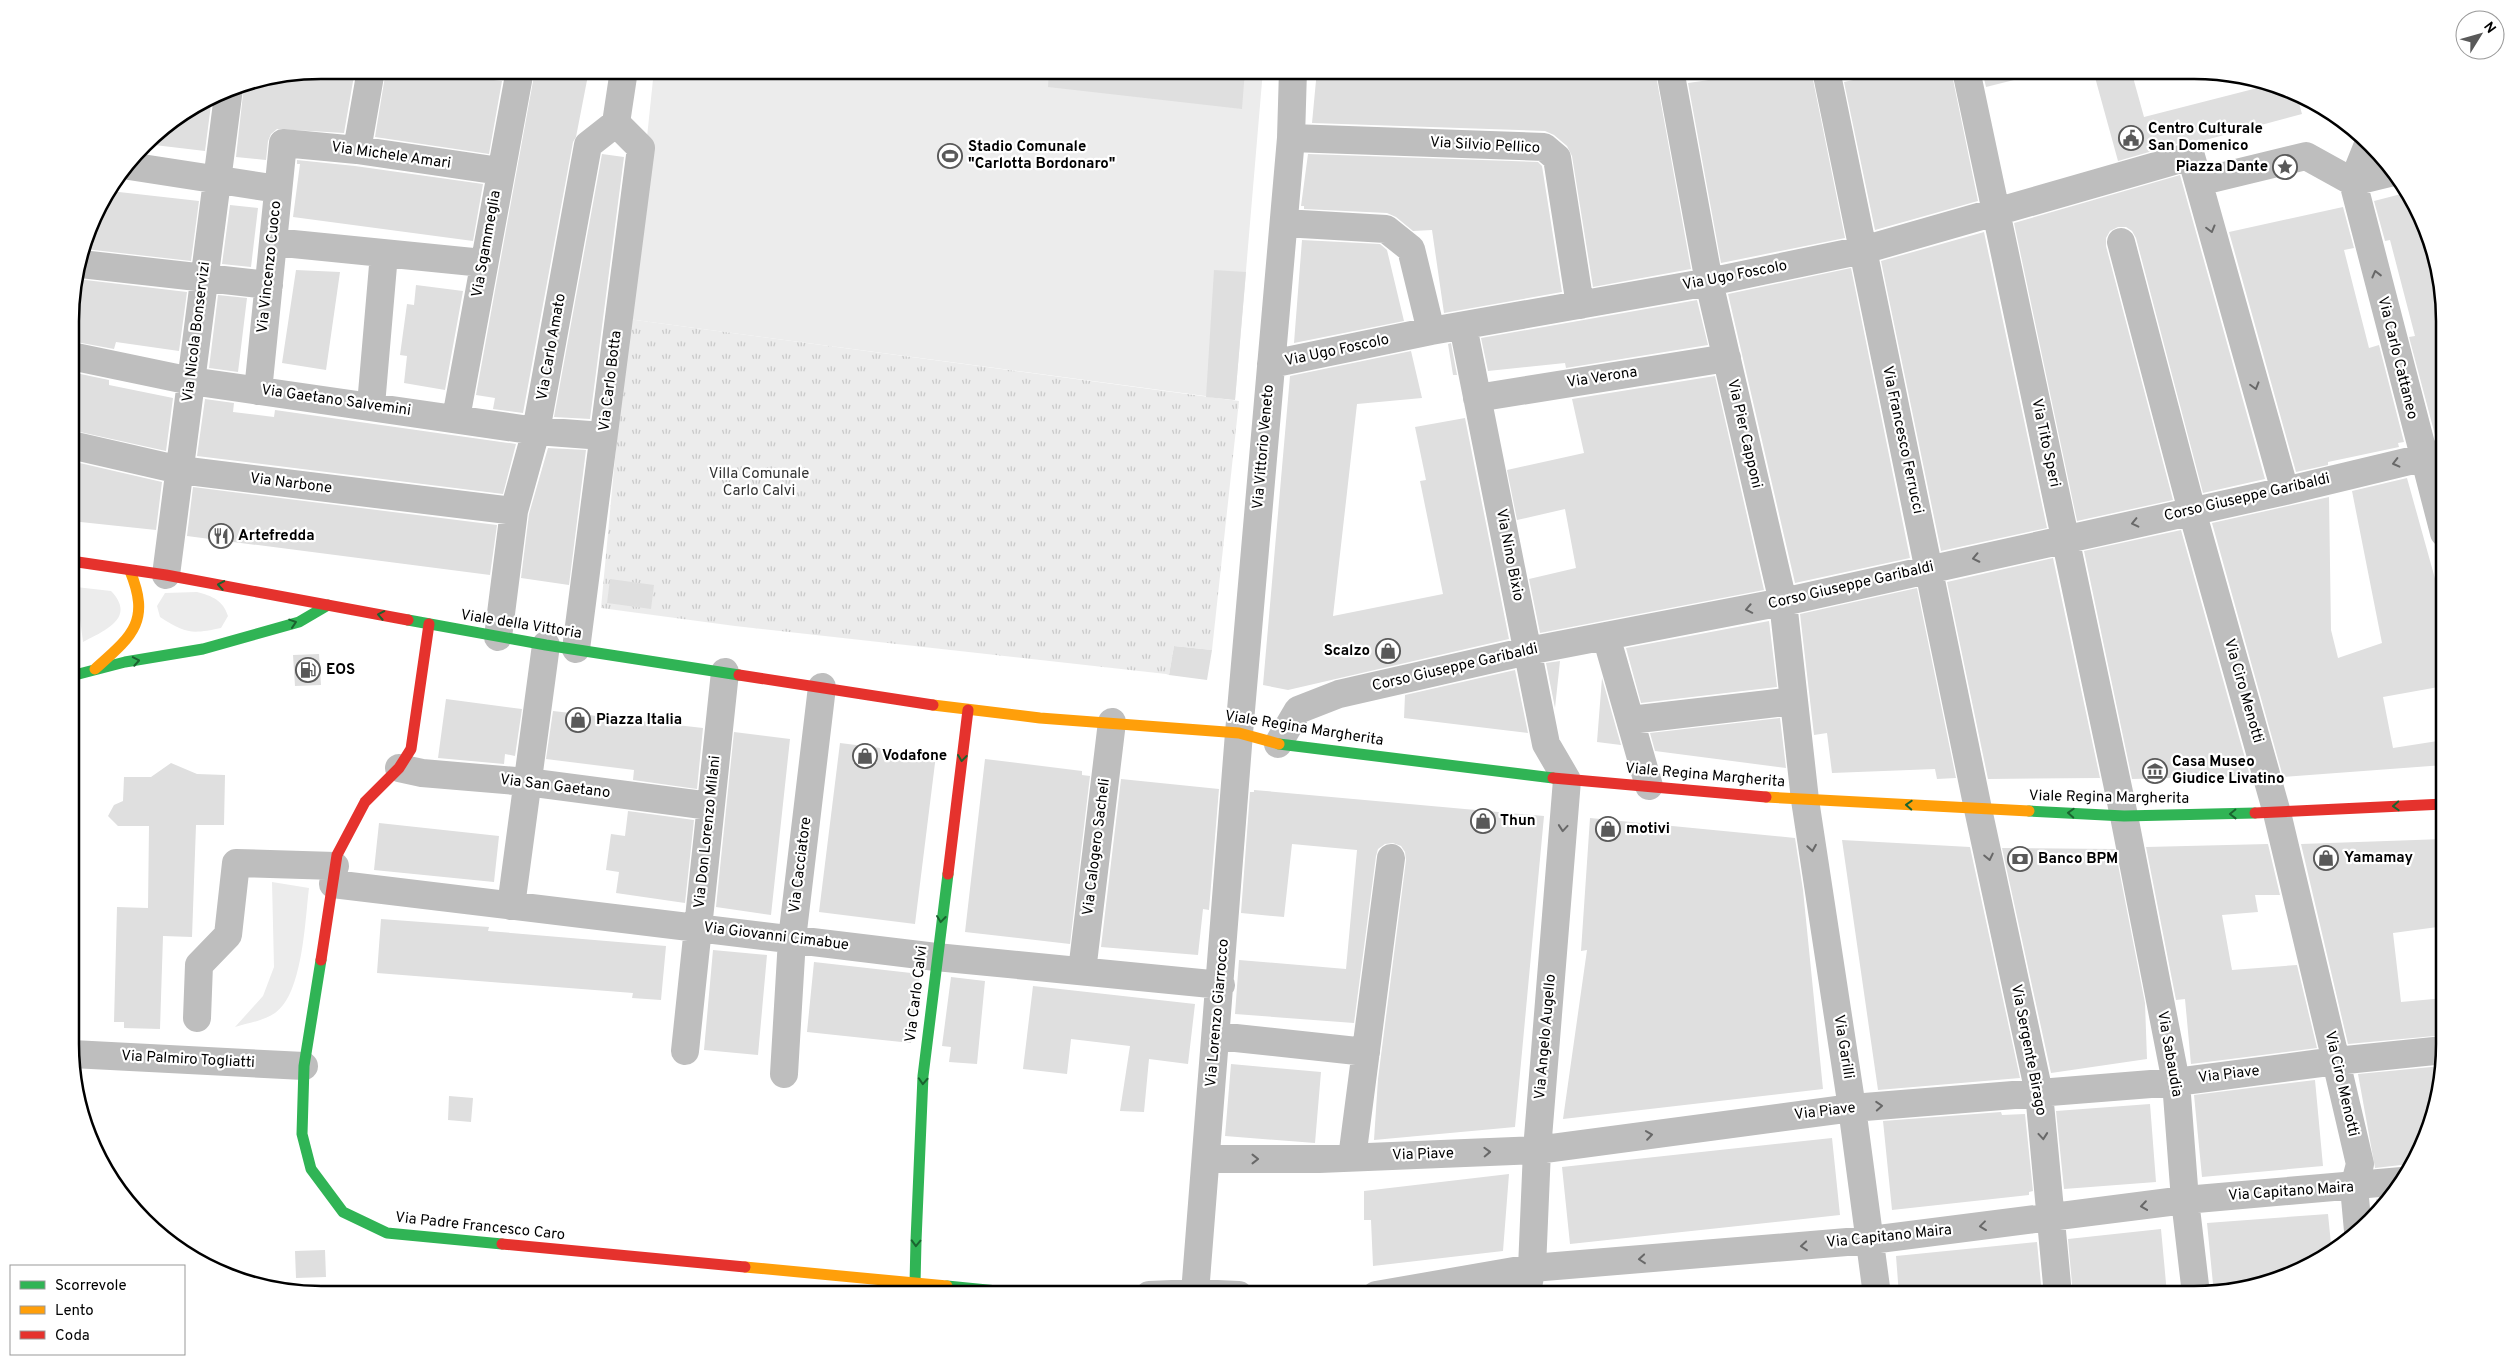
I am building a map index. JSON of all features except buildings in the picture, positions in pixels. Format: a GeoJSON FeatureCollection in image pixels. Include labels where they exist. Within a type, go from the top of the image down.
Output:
{"type":"FeatureCollection","features":[{"type":"Feature","properties":{"kind":"street"},"geometry":{"type":"LineString","coordinates":[[357,150],[369,79]]}},
{"type":"Feature","properties":{"kind":"street","name":"Via Sgammeglia"},"geometry":{"type":"LineString","coordinates":[[456,418],[518,79]]}},
{"type":"Feature","properties":{"kind":"street"},"geometry":{"type":"LineString","coordinates":[[616,123],[623,79]]}},
{"type":"Feature","properties":{"kind":"street","name":"Via Vittorio Veneto"},"geometry":{"type":"LineString","coordinates":[[1239,733],[1291,138],[1293,79]]}},
{"type":"Feature","properties":{"kind":"street","name":"Via Pier Capponi"},"geometry":{"type":"LineString","coordinates":[[1672,79],[1709,282],[1783,602],[1805,800]]}},
{"type":"Feature","properties":{"kind":"street","name":"Via Francesco Ferrucci"},"geometry":{"type":"LineString","coordinates":[[1828,79],[1978,809]]}},
{"type":"Feature","properties":{"kind":"street","name":"Via Tito Speri"},"geometry":{"type":"LineString","coordinates":[[1968,79],[1994,211],[2124,816]]}},
{"type":"Feature","properties":{"kind":"street","name":"Via Nicola Bonservizi"},"geometry":{"type":"LineString","coordinates":[[166,575],[228,97]]}},
{"type":"Feature","properties":{"kind":"street","name":"Via Carlo Amato"},"geometry":{"type":"LineString","coordinates":[[498,637],[514,511],[536,431],[588,145],[616,123]]}},
{"type":"Feature","properties":{"kind":"street","name":"Via Carlo Botta"},"geometry":{"type":"LineString","coordinates":[[576,649],[641,148],[616,123]]}},
{"type":"Feature","properties":{"kind":"street","name":"Via Silvio Pellico"},"geometry":{"type":"LineString","coordinates":[[1291,138],[1544,147],[1557,158],[1580,306]]}},
{"type":"Feature","properties":{"kind":"street","name":"Via Michele Amari"},"geometry":{"type":"LineString","coordinates":[[282,143],[357,150],[500,171]]}},
{"type":"Feature","properties":{"kind":"street","name":"Via Vincenzo Cuoco"},"geometry":{"type":"LineString","coordinates":[[258,391],[282,143]]}},
{"type":"Feature","properties":{"kind":"street"},"geometry":{"type":"LineString","coordinates":[[2353,182],[2366,149]]}},
{"type":"Feature","properties":{"kind":"street","name":"Via Ugo Foscolo"},"geometry":{"type":"LineString","coordinates":[[1271,364],[1432,331],[1709,282],[1863,250],[2191,156],[2199,182]]}},
{"type":"Feature","properties":{"kind":"street"},"geometry":{"type":"LineString","coordinates":[[2285,491],[2199,182],[2306,156],[2353,182],[2387,174]]}},
{"type":"Feature","properties":{"kind":"street"},"geometry":{"type":"LineString","coordinates":[[134,167],[278,189]]}},
{"type":"Feature","properties":{"kind":"street","name":"Via Carlo Cattaneo"},"geometry":{"type":"LineString","coordinates":[[2353,182],[2433,455],[2436,476]]}},
{"type":"Feature","properties":{"kind":"street"},"geometry":{"type":"LineString","coordinates":[[1284,222],[1386,229],[1411,250],[1432,331]]}},
{"type":"Feature","properties":{"kind":"street"},"geometry":{"type":"LineString","coordinates":[[273,242],[483,263]]}},
{"type":"Feature","properties":{"kind":"street","name":"Via Ciro Menotti"},"geometry":{"type":"LineString","coordinates":[[2121,242],[2192,511],[2277,813],[2360,1164],[2354,1187],[2357,1223]]}},
{"type":"Feature","properties":{"kind":"street"},"geometry":{"type":"LineString","coordinates":[[370,405],[384,254]]}},
{"type":"Feature","properties":{"kind":"street"},"geometry":{"type":"LineString","coordinates":[[85,264],[268,285]]}},
{"type":"Feature","properties":{"kind":"street","name":"Via Nino Bixio"},"geometry":{"type":"LineString","coordinates":[[1463,326],[1546,744],[1567,780]]}},
{"type":"Feature","properties":{"kind":"street","name":"Via Gaetano Salvemini"},"geometry":{"type":"LineString","coordinates":[[79,358],[191,381],[258,391],[370,405],[536,431],[604,436]]}},
{"type":"Feature","properties":{"kind":"street","name":"Via Verona"},"geometry":{"type":"LineString","coordinates":[[1477,398],[1727,358]]}},
{"type":"Feature","properties":{"kind":"street","name":"Via Narbone"},"geometry":{"type":"LineString","coordinates":[[79,447],[180,470],[514,511]]}},
{"type":"Feature","properties":{"kind":"street","name":"Corso Giuseppe Garibaldi"},"geometry":{"type":"LineString","coordinates":[[1278,744],[1298,710],[1340,694],[1528,650],[1783,602],[1929,568],[2285,491],[2433,455]]}},
{"type":"Feature","properties":{"kind":"street","name":"Viale della Vittoria"},"geometry":{"type":"LineString","coordinates":[[79,562],[130,572],[166,575],[546,645],[968,710]]}},
{"type":"Feature","properties":{"kind":"street"},"geometry":{"type":"LineString","coordinates":[[92,672],[125,640],[140,616],[140,596],[130,572]]}},
{"type":"Feature","properties":{"kind":"street"},"geometry":{"type":"LineString","coordinates":[[79,674],[125,662],[203,649],[299,622],[328,605]]}},
{"type":"Feature","properties":{"kind":"street","name":"Via Padre Francesco Caro"},"geometry":{"type":"LineString","coordinates":[[429,624],[411,749],[400,768],[365,802],[337,855],[304,1066],[302,1134],[311,1169],[343,1212],[387,1233],[888,1286]]}},
{"type":"Feature","properties":{"kind":"street"},"geometry":{"type":"LineString","coordinates":[[1606,636],[1649,786]]}},
{"type":"Feature","properties":{"kind":"street"},"geometry":{"type":"LineString","coordinates":[[511,906],[546,645]]}},
{"type":"Feature","properties":{"kind":"street","name":"Via Don Lorenzo Milani"},"geometry":{"type":"LineString","coordinates":[[684,1051],[725,672]]}},
{"type":"Feature","properties":{"kind":"street","name":"Via Cacciatore"},"geometry":{"type":"LineString","coordinates":[[784,1074],[792,939],[822,687]]}},
{"type":"Feature","properties":{"kind":"street"},"geometry":{"type":"LineString","coordinates":[[1630,720],[1794,701]]}},
{"type":"Feature","properties":{"kind":"street","name":"Viale Regina Margherita"},"geometry":{"type":"LineString","coordinates":[[968,710],[1040,718],[1239,733],[1278,744],[1567,780],[1805,800],[2124,816],[2277,813],[2436,804]]}},
{"type":"Feature","properties":{"kind":"street","name":"Via Carlo Calvi"},"geometry":{"type":"LineString","coordinates":[[916,1286],[923,1076],[936,956],[968,710]]}},
{"type":"Feature","properties":{"kind":"street","name":"Via Calogero Sacheli"},"geometry":{"type":"LineString","coordinates":[[1082,971],[1112,722]]}},
{"type":"Feature","properties":{"kind":"street","name":"Via Lorenzo Giarrocco"},"geometry":{"type":"LineString","coordinates":[[1196,1286],[1221,985],[1239,733]]}},
{"type":"Feature","properties":{"kind":"street","name":"Via San Gaetano"},"geometry":{"type":"LineString","coordinates":[[400,768],[422,773],[527,782],[710,806]]}},
{"type":"Feature","properties":{"kind":"street","name":"Via Angelo Augello"},"geometry":{"type":"LineString","coordinates":[[1528,1286],[1532,1268],[1538,1150],[1567,780]]}},
{"type":"Feature","properties":{"kind":"street","name":"Via Garilli"},"geometry":{"type":"LineString","coordinates":[[1805,800],[1852,1108],[1876,1286]]}},
{"type":"Feature","properties":{"kind":"street","name":"Via Sergente Birago"},"geometry":{"type":"LineString","coordinates":[[1978,809],[2039,1093],[2057,1286]]}},
{"type":"Feature","properties":{"kind":"street","name":"Via Sabaudia"},"geometry":{"type":"LineString","coordinates":[[2124,816],[2176,1082],[2185,1200],[2195,1286]]}},
{"type":"Feature","properties":{"kind":"street"},"geometry":{"type":"LineString","coordinates":[[1352,1158],[1390,858]]}},
{"type":"Feature","properties":{"kind":"street","name":"Via Giovanni Cimabue"},"geometry":{"type":"LineString","coordinates":[[197,1018],[199,965],[228,936],[236,863],[334,875],[511,906],[936,956],[1221,985]]}},
{"type":"Feature","properties":{"kind":"street"},"geometry":{"type":"LineString","coordinates":[[1216,1036],[1366,1052]]}},
{"type":"Feature","properties":{"kind":"street","name":"Via Piave"},"geometry":{"type":"LineString","coordinates":[[1206,1159],[1352,1158],[1538,1150],[1852,1108],[2176,1082],[2336,1061],[2436,1051]]}},
{"type":"Feature","properties":{"kind":"street","name":"Via Palmiro Togliatti"},"geometry":{"type":"LineString","coordinates":[[79,1054],[304,1066]]}},
{"type":"Feature","properties":{"kind":"street","name":"Via Capitano Maira"},"geometry":{"type":"LineString","coordinates":[[1428,1286],[1532,1268],[1870,1240],[2185,1200],[2354,1187],[2394,1182]]}},
{"type":"Feature","properties":{"kind":"green space","name":"Stadio Comunale \"Carlotta Bordonaro\""},"geometry":{"type":"Polygon","coordinates":[[[653,79],[1262,79],[1235,400],[628,319],[653,79]]]}},
{"type":"Feature","properties":{"kind":"green space","name":"Villa Comunale Carlo Calvi"},"geometry":{"type":"Polygon","coordinates":[[[628,319],[1239,401],[1212,650],[1174,646],[1169,675],[735,626],[601,608],[628,319]]]}},
{"type":"Feature","properties":{"kind":"green space"},"geometry":{"type":"Polygon","coordinates":[[[79,587],[111,591],[118,600],[121,609],[119,616],[108,628],[83,642],[79,611],[79,587]]]}},
{"type":"Feature","properties":{"kind":"green space"},"geometry":{"type":"Polygon","coordinates":[[[197,592],[212,597],[223,606],[228,616],[221,628],[196,632],[183,630],[160,617],[157,606],[165,593],[197,592]]]}},
{"type":"Feature","properties":{"kind":"green space"},"geometry":{"type":"Polygon","coordinates":[[[272,882],[309,888],[304,937],[297,974],[292,990],[275,1013],[260,1020],[235,1027],[263,996],[274,967],[272,882]]]}},
{"type":"Feature","properties":{"kind":"traffic: fast"},"geometry":{"type":"LineString","coordinates":[[79,674],[125,662],[203,649],[299,622],[328,605]]}},
{"type":"Feature","properties":{"kind":"traffic: fast"},"geometry":{"type":"LineString","coordinates":[[408,620],[546,645],[739,675]]}},
{"type":"Feature","properties":{"kind":"traffic: fast"},"geometry":{"type":"LineString","coordinates":[[1279,744],[1553,778]]}},
{"type":"Feature","properties":{"kind":"traffic: fast"},"geometry":{"type":"LineString","coordinates":[[2029,811],[2124,816],[2255,813]]}},
{"type":"Feature","properties":{"kind":"traffic: fast"},"geometry":{"type":"LineString","coordinates":[[915,1286],[923,1076],[948,874]]}},
{"type":"Feature","properties":{"kind":"traffic: fast"},"geometry":{"type":"LineString","coordinates":[[321,960],[304,1066],[302,1134],[311,1169],[343,1212],[387,1233],[502,1244]]}},
{"type":"Feature","properties":{"kind":"traffic: slow"},"geometry":{"type":"LineString","coordinates":[[95,669],[128,637],[138,616],[139,603],[130,571]]}},
{"type":"Feature","properties":{"kind":"traffic: slow"},"geometry":{"type":"LineString","coordinates":[[933,705],[1040,718],[1239,733],[1279,744]]}},
{"type":"Feature","properties":{"kind":"traffic: slow"},"geometry":{"type":"LineString","coordinates":[[1766,797],[2029,811]]}},
{"type":"Feature","properties":{"kind":"traffic: slow"},"geometry":{"type":"LineString","coordinates":[[745,1267],[947,1286]]}},
{"type":"Feature","properties":{"kind":"traffic: jam"},"geometry":{"type":"LineString","coordinates":[[79,562],[166,575],[408,620]]}},
{"type":"Feature","properties":{"kind":"traffic: jam"},"geometry":{"type":"LineString","coordinates":[[321,960],[337,855],[365,802],[399,768],[411,749],[429,624]]}},
{"type":"Feature","properties":{"kind":"traffic: jam"},"geometry":{"type":"LineString","coordinates":[[739,675],[933,705]]}},
{"type":"Feature","properties":{"kind":"traffic: jam"},"geometry":{"type":"LineString","coordinates":[[948,874],[968,710]]}},
{"type":"Feature","properties":{"kind":"traffic: jam"},"geometry":{"type":"LineString","coordinates":[[1553,778],[1766,797]]}},
{"type":"Feature","properties":{"kind":"traffic: jam"},"geometry":{"type":"LineString","coordinates":[[2255,813],[2436,804]]}},
{"type":"Feature","properties":{"kind":"traffic: jam"},"geometry":{"type":"LineString","coordinates":[[502,1244],[745,1267]]}},
{"type":"Feature","properties":{"kind":"place","name":"Centro Culturale San Domenico"},"geometry":{"type":"Point","coordinates":[2131,138]}},
{"type":"Feature","properties":{"kind":"place","name":"Stadio Comunale \"Carlotta Bordonaro\""},"geometry":{"type":"Point","coordinates":[950,156]}},
{"type":"Feature","properties":{"kind":"place","name":"Piazza Dante"},"geometry":{"type":"Point","coordinates":[2285,167]}},
{"type":"Feature","properties":{"kind":"place","name":"Artefredda"},"geometry":{"type":"Point","coordinates":[221,536]}},
{"type":"Feature","properties":{"kind":"place","name":"Scalzo"},"geometry":{"type":"Point","coordinates":[1388,651]}},
{"type":"Feature","properties":{"kind":"place","name":"EOS"},"geometry":{"type":"Point","coordinates":[308,670]}},
{"type":"Feature","properties":{"kind":"place","name":"Piazza Italia"},"geometry":{"type":"Point","coordinates":[578,720]}},
{"type":"Feature","properties":{"kind":"place","name":"Vodafone"},"geometry":{"type":"Point","coordinates":[865,756]}},
{"type":"Feature","properties":{"kind":"place","name":"Casa Museo Giudice Livatino"},"geometry":{"type":"Point","coordinates":[2155,771]}},
{"type":"Feature","properties":{"kind":"place","name":"Thun"},"geometry":{"type":"Point","coordinates":[1483,821]}},
{"type":"Feature","properties":{"kind":"place","name":"motivi"},"geometry":{"type":"Point","coordinates":[1608,829]}},
{"type":"Feature","properties":{"kind":"place","name":"Yamamay"},"geometry":{"type":"Point","coordinates":[2326,858]}},
{"type":"Feature","properties":{"kind":"place","name":"Banco BPM"},"geometry":{"type":"Point","coordinates":[2020,859]}}]}
